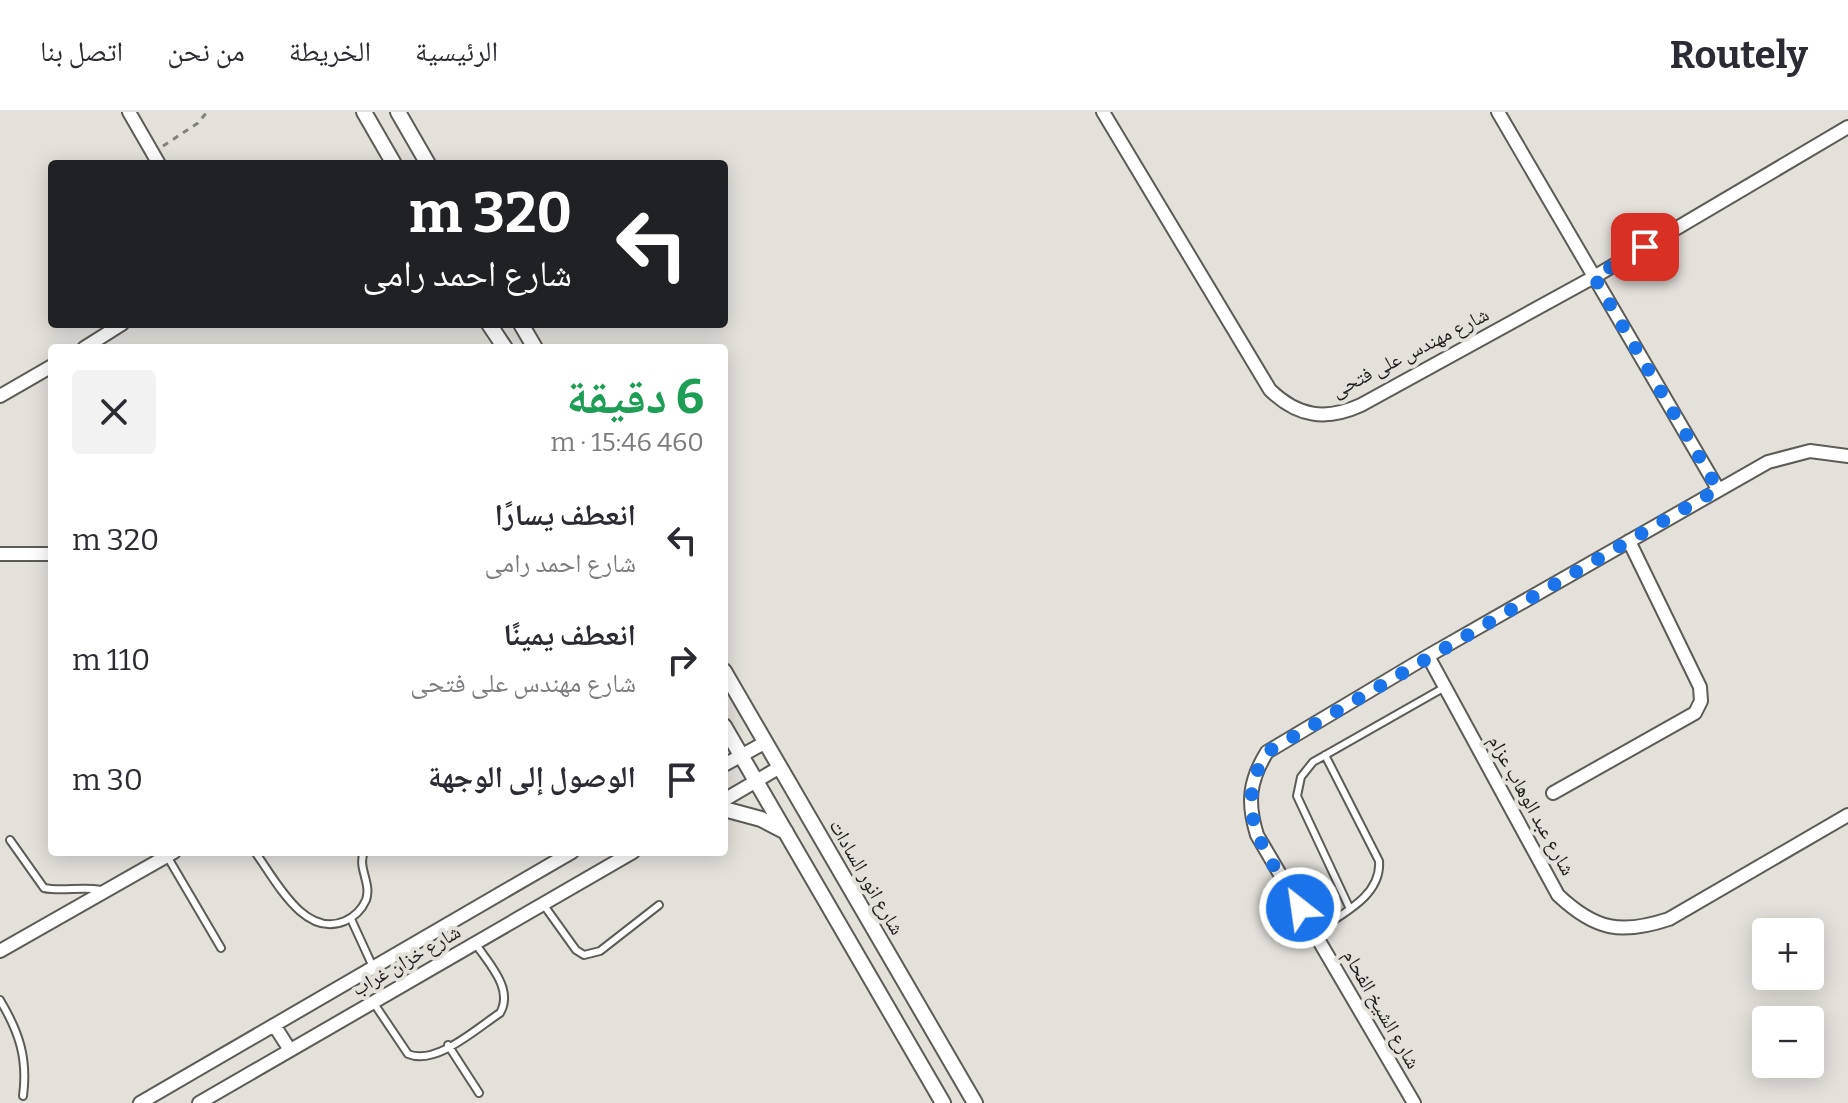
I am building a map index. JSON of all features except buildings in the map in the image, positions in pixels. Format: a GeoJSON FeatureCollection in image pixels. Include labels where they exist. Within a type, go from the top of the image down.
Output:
{"type":"FeatureCollection","features":[{"type":"Feature","properties":{"kind":"street"},"geometry":{"type":"LineString","coordinates":[[129,112],[157,160]]}},
{"type":"Feature","properties":{"kind":"street"},"geometry":{"type":"LineString","coordinates":[[364,112],[392,160]]}},
{"type":"Feature","properties":{"kind":"street"},"geometry":{"type":"LineString","coordinates":[[398,112],[426,160]]}},
{"type":"Feature","properties":{"kind":"street","name":"شارع مهندس على فتحى"},"geometry":{"type":"LineString","coordinates":[[1103,112],[1270,390],[1285,404],[1303,413],[1323,416],[1343,413],[1594,277],[1848,127]]}},
{"type":"Feature","properties":{"kind":"street"},"geometry":{"type":"LineString","coordinates":[[1498,112],[1718,489]]}},
{"type":"Feature","properties":{"kind":"street"},"geometry":{"type":"LineString","coordinates":[[90,344],[116,328]]}},
{"type":"Feature","properties":{"kind":"street"},"geometry":{"type":"LineString","coordinates":[[0,396],[48,368]]}},
{"type":"Feature","properties":{"kind":"street","name":"شارع الشيخ الفحام"},"geometry":{"type":"LineString","coordinates":[[1414,1103],[1257,835],[1250,814],[1250,792],[1256,771],[1267,752],[1428,656],[1768,462],[1796,453],[1848,456]]}},
{"type":"Feature","properties":{"kind":"street"},"geometry":{"type":"LineString","coordinates":[[1553,793],[1695,713],[1701,701],[1700,687],[1629,541]]}},
{"type":"Feature","properties":{"kind":"street"},"geometry":{"type":"LineString","coordinates":[[0,554],[48,554]]}},
{"type":"Feature","properties":{"kind":"street","name":"شارع عبد الوهاب عزام"},"geometry":{"type":"LineString","coordinates":[[1428,656],[1558,895],[1581,916],[1609,928],[1640,929],[1669,919],[1848,815]]}},
{"type":"Feature","properties":{"kind":"street","name":"شارع انور السادات"},"geometry":{"type":"LineString","coordinates":[[728,678],[975,1103]]}},
{"type":"Feature","properties":{"kind":"street"},"geometry":{"type":"LineString","coordinates":[[728,732],[943,1103]]}},
{"type":"Feature","properties":{"kind":"street"},"geometry":{"type":"LineString","coordinates":[[728,763],[766,742]]}},
{"type":"Feature","properties":{"kind":"street"},"geometry":{"type":"LineString","coordinates":[[728,798],[780,767]]}},
{"type":"Feature","properties":{"kind":"street"},"geometry":{"type":"LineString","coordinates":[[728,810],[761,819],[786,832]]}},
{"type":"Feature","properties":{"kind":"street"},"geometry":{"type":"LineString","coordinates":[[0,951],[166,856]]}},
{"type":"Feature","properties":{"kind":"street","name":"شارع خزان غراب"},"geometry":{"type":"LineString","coordinates":[[140,1103],[565,856]]}},
{"type":"Feature","properties":{"kind":"street","name":"شارع خزان غراب"},"geometry":{"type":"LineString","coordinates":[[199,1103],[626,856]]}},
{"type":"Feature","properties":{"kind":"street"},"geometry":{"type":"LineString","coordinates":[[274,1025],[290,1050]]}},
{"type":"Feature","properties":{"kind":"lane"},"geometry":{"type":"LineString","coordinates":[[1349,907],[1297,796],[1306,769],[1325,755],[1445,687]]}},
{"type":"Feature","properties":{"kind":"lane"},"geometry":{"type":"LineString","coordinates":[[1314,933],[1372,891],[1380,872],[1379,861],[1325,755]]}},
{"type":"Feature","properties":{"kind":"lane"},"geometry":{"type":"LineString","coordinates":[[10,840],[44,888],[86,887],[104,891]]}},
{"type":"Feature","properties":{"kind":"lane"},"geometry":{"type":"LineString","coordinates":[[171,856],[221,948]]}},
{"type":"Feature","properties":{"kind":"lane"},"geometry":{"type":"LineString","coordinates":[[258,856],[310,920],[330,925],[351,919],[363,906],[368,893],[362,865],[363,856]]}},
{"type":"Feature","properties":{"kind":"lane"},"geometry":{"type":"LineString","coordinates":[[543,904],[576,950],[584,955],[600,951],[659,905]]}},
{"type":"Feature","properties":{"kind":"lane"},"geometry":{"type":"LineString","coordinates":[[351,919],[373,967]]}},
{"type":"Feature","properties":{"kind":"lane"},"geometry":{"type":"LineString","coordinates":[[373,1002],[408,1054],[426,1057],[448,1045],[500,1013],[505,1004],[502,985],[475,943]]}},
{"type":"Feature","properties":{"kind":"lane"},"geometry":{"type":"LineString","coordinates":[[0,1000],[24,1053],[23,1096]]}},
{"type":"Feature","properties":{"kind":"lane"},"geometry":{"type":"LineString","coordinates":[[448,1045],[479,1093]]}},
{"type":"Feature","properties":{"kind":"path"},"geometry":{"type":"LineString","coordinates":[[161,148],[198,123],[207,112]]}},
{"type":"Feature","properties":{"kind":"route"},"geometry":{"type":"LineString","coordinates":[[1300,908],[1257,835],[1250,814],[1250,792],[1256,771],[1267,752],[1718,489],[1594,277],[1645,247]]}}]}
